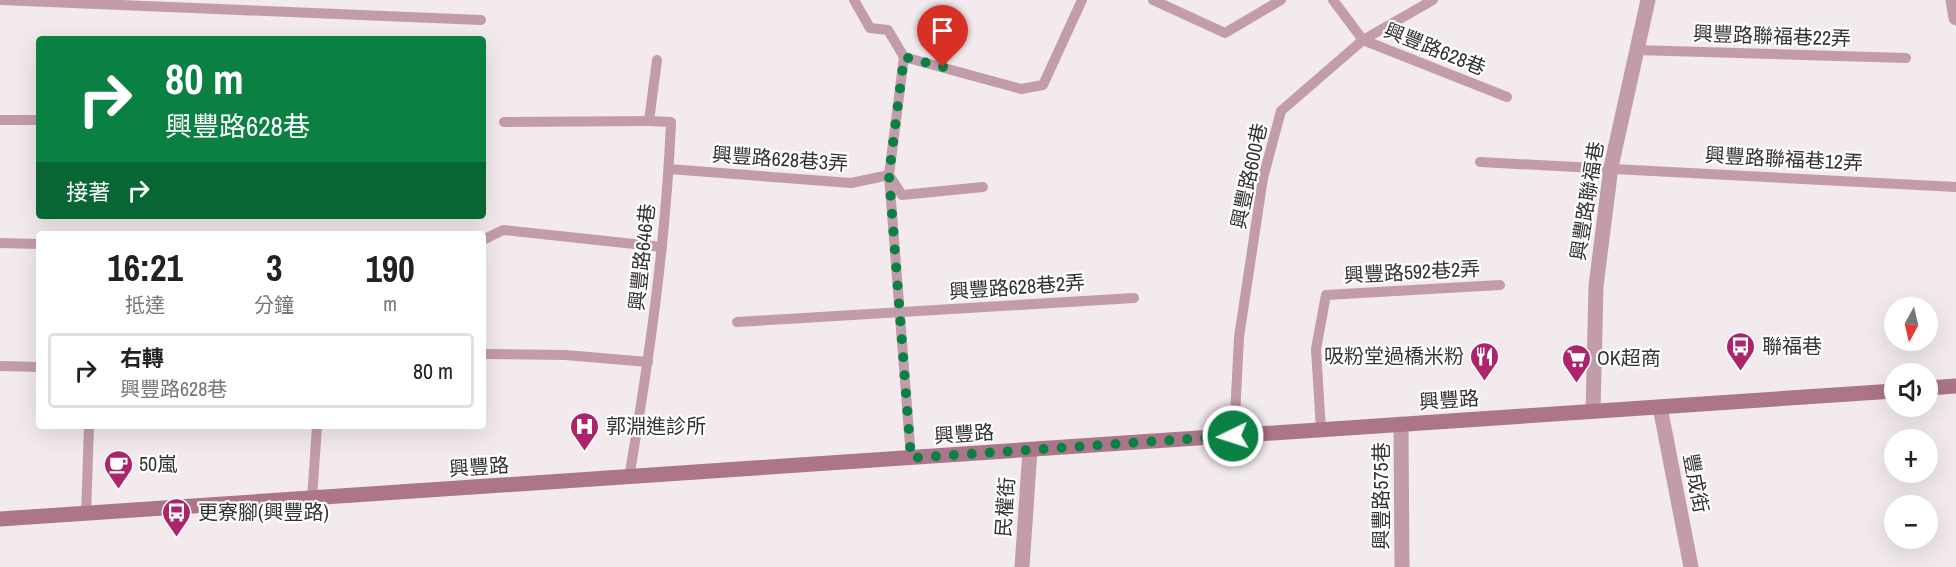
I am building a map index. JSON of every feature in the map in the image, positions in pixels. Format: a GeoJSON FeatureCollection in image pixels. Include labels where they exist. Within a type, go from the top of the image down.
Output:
{"type":"FeatureCollection","features":[{"type":"Feature","properties":{"kind":"main road"},"geometry":{"type":"LineString","coordinates":[[1938,387],[1956,386]]}},
{"type":"Feature","properties":{"kind":"main road","name":"興豐路"},"geometry":{"type":"LineString","coordinates":[[0,519],[86,515],[1884,392]]}},
{"type":"Feature","properties":{"kind":"street","name":"興豐路聯福巷"},"geometry":{"type":"LineString","coordinates":[[1593,411],[1596,286],[1611,167],[1648,0]]}},
{"type":"Feature","properties":{"kind":"street"},"geometry":{"type":"LineString","coordinates":[[1953,0],[1956,18]]}},
{"type":"Feature","properties":{"kind":"street","name":"豐成街"},"geometry":{"type":"LineString","coordinates":[[1660,407],[1691,567]]}},
{"type":"Feature","properties":{"kind":"street","name":"興豐路575巷"},"geometry":{"type":"LineString","coordinates":[[1401,424],[1402,567]]}},
{"type":"Feature","properties":{"kind":"street","name":"民權街"},"geometry":{"type":"LineString","coordinates":[[1022,567],[1030,450]]}},
{"type":"Feature","properties":{"kind":"lane"},"geometry":{"type":"LineString","coordinates":[[1,0],[481,20]]}},
{"type":"Feature","properties":{"kind":"lane"},"geometry":{"type":"LineString","coordinates":[[854,0],[870,28],[888,30],[904,57],[889,175],[902,313],[911,458]]}},
{"type":"Feature","properties":{"kind":"lane"},"geometry":{"type":"LineString","coordinates":[[904,57],[1021,89],[1043,85],[1082,0]]}},
{"type":"Feature","properties":{"kind":"lane"},"geometry":{"type":"LineString","coordinates":[[1153,0],[1225,33],[1281,0]]}},
{"type":"Feature","properties":{"kind":"lane","name":"興豐路628巷"},"geometry":{"type":"LineString","coordinates":[[1333,0],[1363,40],[1507,97]]}},
{"type":"Feature","properties":{"kind":"lane","name":"興豐路600巷"},"geometry":{"type":"LineString","coordinates":[[1233,436],[1239,338],[1263,178],[1281,111],[1363,40],[1433,0]]}},
{"type":"Feature","properties":{"kind":"lane","name":"興豐路聯福巷22弄"},"geometry":{"type":"LineString","coordinates":[[1636,50],[1906,58]]}},
{"type":"Feature","properties":{"kind":"lane"},"geometry":{"type":"LineString","coordinates":[[504,122],[650,121],[657,60]]}},
{"type":"Feature","properties":{"kind":"lane"},"geometry":{"type":"LineString","coordinates":[[0,120],[36,120]]}},
{"type":"Feature","properties":{"kind":"lane","name":"興豐路646巷"},"geometry":{"type":"LineString","coordinates":[[629,478],[648,362],[669,169],[671,122],[650,121]]}},
{"type":"Feature","properties":{"kind":"lane","name":"興豐路聯福巷12弄"},"geometry":{"type":"LineString","coordinates":[[1480,162],[1611,167],[1956,187]]}},
{"type":"Feature","properties":{"kind":"lane","name":"興豐路628巷3弄"},"geometry":{"type":"LineString","coordinates":[[669,169],[852,183],[889,175]]}},
{"type":"Feature","properties":{"kind":"lane"},"geometry":{"type":"LineString","coordinates":[[889,175],[902,195],[983,187]]}},
{"type":"Feature","properties":{"kind":"lane"},"geometry":{"type":"LineString","coordinates":[[486,238],[503,230],[662,247]]}},
{"type":"Feature","properties":{"kind":"lane"},"geometry":{"type":"LineString","coordinates":[[0,243],[36,244]]}},
{"type":"Feature","properties":{"kind":"lane","name":"興豐路592巷2弄"},"geometry":{"type":"LineString","coordinates":[[1321,430],[1316,349],[1326,295],[1500,285]]}},
{"type":"Feature","properties":{"kind":"lane","name":"興豐路628巷2弄"},"geometry":{"type":"LineString","coordinates":[[737,322],[1134,298]]}},
{"type":"Feature","properties":{"kind":"lane"},"geometry":{"type":"LineString","coordinates":[[486,354],[565,355],[648,362]]}},
{"type":"Feature","properties":{"kind":"lane"},"geometry":{"type":"LineString","coordinates":[[0,366],[36,367]]}},
{"type":"Feature","properties":{"kind":"lane"},"geometry":{"type":"LineString","coordinates":[[86,515],[89,429]]}},
{"type":"Feature","properties":{"kind":"lane"},"geometry":{"type":"LineString","coordinates":[[312,499],[317,429]]}},
{"type":"Feature","properties":{"kind":"place","name":"聯福巷"},"geometry":{"type":"Point","coordinates":[1741,372]}},
{"type":"Feature","properties":{"kind":"place","name":"吸粉堂過橋米粉"},"geometry":{"type":"Point","coordinates":[1485,382]}},
{"type":"Feature","properties":{"kind":"place","name":"OK超商"},"geometry":{"type":"Point","coordinates":[1576,384]}},
{"type":"Feature","properties":{"kind":"place","name":"郭淵進診所"},"geometry":{"type":"Point","coordinates":[585,452]}},
{"type":"Feature","properties":{"kind":"place","name":"50嵐"},"geometry":{"type":"Point","coordinates":[118,490]}},
{"type":"Feature","properties":{"kind":"place","name":"更寮腳(興豐路)"},"geometry":{"type":"Point","coordinates":[177,538]}},
{"type":"Feature","properties":{"kind":"route"},"geometry":{"type":"LineString","coordinates":[[943,67],[904,57],[889,175],[902,313],[911,458],[1233,436]]}}]}
